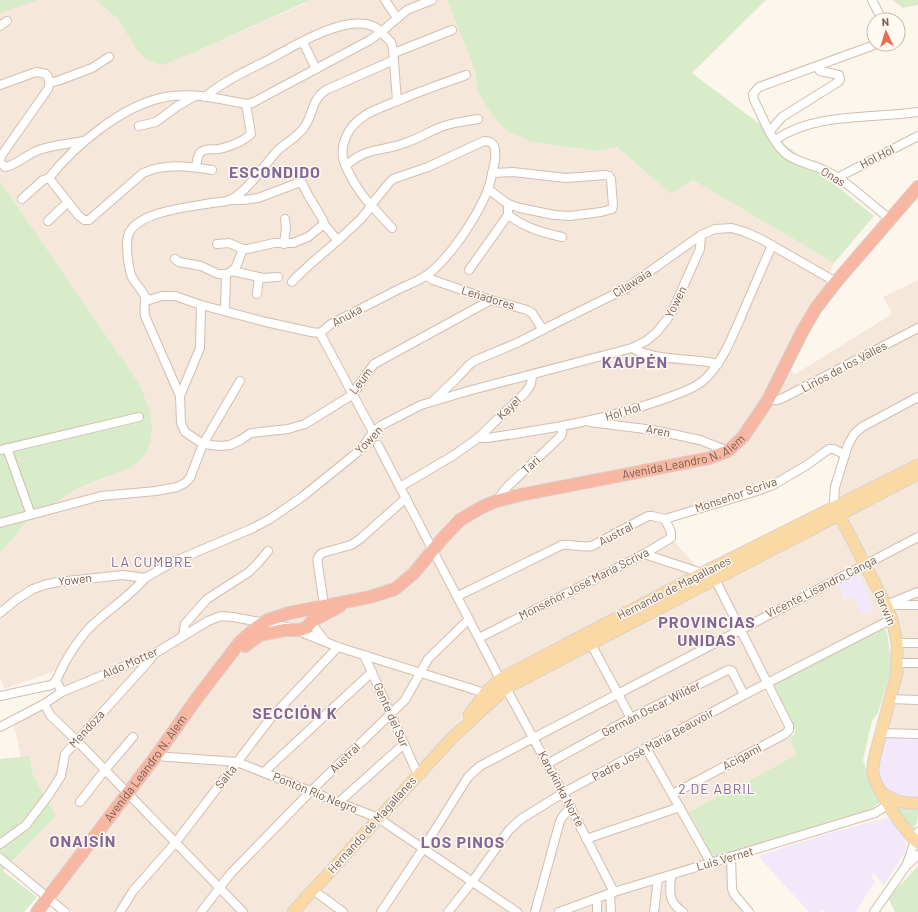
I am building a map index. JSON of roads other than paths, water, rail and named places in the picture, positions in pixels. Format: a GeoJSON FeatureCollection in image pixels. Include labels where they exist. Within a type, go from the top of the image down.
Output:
{"type":"FeatureCollection","features":[{"type":"Feature","properties":{"kind":"highway","name":"Avenida Leandro N. Alem"},"geometry":{"type":"LineString","coordinates":[[36,912],[156,756],[240,642],[264,622],[289,613],[382,594],[395,589],[414,573],[460,520],[496,501],[710,458],[728,451],[744,437],[768,400],[808,321],[836,282],[917,189]]}},
{"type":"Feature","properties":{"kind":"highway","name":"Avenida Leandro N. Alem"},"geometry":{"type":"LineString","coordinates":[[210,681],[241,650],[260,635],[290,629],[306,628],[311,622],[354,600]]}},
{"type":"Feature","properties":{"kind":"highway"},"geometry":{"type":"LineString","coordinates":[[304,610],[310,615],[311,622]]}},
{"type":"Feature","properties":{"kind":"highway"},"geometry":{"type":"LineString","coordinates":[[289,613],[285,618],[285,624],[290,629]]}},
{"type":"Feature","properties":{"kind":"main road","name":"Hernando de Magallanes"},"geometry":{"type":"LineString","coordinates":[[293,912],[503,683],[591,644],[715,579],[918,465]]}},
{"type":"Feature","properties":{"kind":"main road","name":"Hernando de Magallanes"},"geometry":{"type":"LineString","coordinates":[[452,738],[485,693],[702,573],[918,474]]}},
{"type":"Feature","properties":{"kind":"main road","name":"Darwin"},"geometry":{"type":"LineString","coordinates":[[837,511],[892,619],[897,643],[898,663],[895,680],[875,755],[873,770],[876,781],[882,793],[906,831],[917,838]]}},
{"type":"Feature","properties":{"kind":"main road"},"geometry":{"type":"LineString","coordinates":[[882,793],[896,801],[903,803],[918,803]]}},
{"type":"Feature","properties":{"kind":"street"},"geometry":{"type":"LineString","coordinates":[[385,0],[397,18]]}},
{"type":"Feature","properties":{"kind":"street"},"geometry":{"type":"LineString","coordinates":[[22,199],[43,180],[49,178],[84,141],[140,104],[162,98],[179,96],[196,96],[246,104],[252,103],[370,40],[406,10],[432,0]]}},
{"type":"Feature","properties":{"kind":"street"},"geometry":{"type":"LineString","coordinates":[[872,0],[878,12]]}},
{"type":"Feature","properties":{"kind":"street"},"geometry":{"type":"LineString","coordinates":[[204,97],[230,80],[320,34],[351,24],[365,24],[373,26],[391,42],[394,56],[397,101]]}},
{"type":"Feature","properties":{"kind":"street"},"geometry":{"type":"LineString","coordinates":[[230,200],[241,192],[280,149],[303,129],[310,118],[314,104],[320,94],[394,56],[452,30]]}},
{"type":"Feature","properties":{"kind":"street"},"geometry":{"type":"LineString","coordinates":[[303,42],[316,68]]}},
{"type":"Feature","properties":{"kind":"street"},"geometry":{"type":"LineString","coordinates":[[770,131],[782,117],[840,80],[839,75],[820,71],[817,66],[866,48]]}},
{"type":"Feature","properties":{"kind":"street"},"geometry":{"type":"LineString","coordinates":[[50,83],[92,68],[109,56]]}},
{"type":"Feature","properties":{"kind":"street","name":"Onas"},"geometry":{"type":"LineString","coordinates":[[817,66],[759,87],[755,91],[754,100],[775,140],[781,149],[790,157],[824,170],[837,178],[890,219]]}},
{"type":"Feature","properties":{"kind":"street"},"geometry":{"type":"LineString","coordinates":[[0,84],[36,72],[46,74],[50,83],[48,90],[0,156],[0,161],[5,167],[10,166],[27,155],[39,150],[84,141]]}},
{"type":"Feature","properties":{"kind":"street"},"geometry":{"type":"LineString","coordinates":[[392,228],[362,197],[357,190],[346,166],[342,156],[342,150],[343,144],[350,129],[363,116],[397,101],[466,75]]}},
{"type":"Feature","properties":{"kind":"street"},"geometry":{"type":"LineString","coordinates":[[139,126],[156,122],[176,106],[196,96]]}},
{"type":"Feature","properties":{"kind":"street"},"geometry":{"type":"LineString","coordinates":[[196,167],[200,152],[225,147],[251,134],[246,104]]}},
{"type":"Feature","properties":{"kind":"street"},"geometry":{"type":"LineString","coordinates":[[775,140],[782,135],[820,121],[918,112]]}},
{"type":"Feature","properties":{"kind":"street"},"geometry":{"type":"LineString","coordinates":[[346,166],[357,156],[367,152],[403,144],[447,125],[478,119]]}},
{"type":"Feature","properties":{"kind":"street","name":"Hol Hol"},"geometry":{"type":"LineString","coordinates":[[837,178],[918,136]]}},
{"type":"Feature","properties":{"kind":"street","name":"Anuka"},"geometry":{"type":"LineString","coordinates":[[145,297],[149,300],[162,296],[175,296],[202,305],[266,322],[320,333],[331,324],[426,276],[440,263],[460,238],[488,189],[495,149],[493,144],[484,140],[428,167],[393,179],[371,205]]}},
{"type":"Feature","properties":{"kind":"street"},"geometry":{"type":"LineString","coordinates":[[49,178],[84,220],[89,220],[148,171],[163,167],[179,166],[212,170]]}},
{"type":"Feature","properties":{"kind":"street"},"geometry":{"type":"LineString","coordinates":[[488,189],[508,204],[554,215],[570,216],[601,212],[612,209],[613,206],[611,179],[606,175],[566,178],[513,172],[492,173]]}},
{"type":"Feature","properties":{"kind":"street"},"geometry":{"type":"LineString","coordinates":[[203,444],[185,432],[182,423],[180,396],[145,316],[145,297],[132,278],[127,241],[131,230],[136,224],[152,215],[175,209],[230,200],[258,198],[298,183],[302,183],[324,224],[338,241]]}},
{"type":"Feature","properties":{"kind":"street"},"geometry":{"type":"LineString","coordinates":[[48,221],[68,202]]}},
{"type":"Feature","properties":{"kind":"street"},"geometry":{"type":"LineString","coordinates":[[469,270],[508,215],[508,204]]}},
{"type":"Feature","properties":{"kind":"street"},"geometry":{"type":"LineString","coordinates":[[292,282],[366,214],[371,205]]}},
{"type":"Feature","properties":{"kind":"street"},"geometry":{"type":"LineString","coordinates":[[508,215],[536,231],[562,237]]}},
{"type":"Feature","properties":{"kind":"street"},"geometry":{"type":"LineString","coordinates":[[284,244],[286,227],[285,219]]}},
{"type":"Feature","properties":{"kind":"street"},"geometry":{"type":"LineString","coordinates":[[217,244],[229,243],[248,250],[274,243],[293,243],[303,240],[324,224]]}},
{"type":"Feature","properties":{"kind":"street","name":"Cilawaia"},"geometry":{"type":"LineString","coordinates":[[433,400],[474,361],[519,342],[625,289],[701,235],[715,228],[732,228],[745,232],[772,245],[836,282]]}},
{"type":"Feature","properties":{"kind":"street","name":"Yowen"},"geometry":{"type":"LineString","coordinates":[[0,613],[17,599],[33,589],[51,583],[123,575],[145,578],[172,562],[253,528],[270,519],[302,497],[354,455],[373,432],[382,425],[421,405],[433,400],[632,348],[646,341],[657,332],[671,314],[700,249],[701,235]]}},
{"type":"Feature","properties":{"kind":"street","name":"Hol Hol"},"geometry":{"type":"LineString","coordinates":[[478,438],[562,427],[642,407],[689,390],[700,383],[708,376],[723,357],[772,245]]}},
{"type":"Feature","properties":{"kind":"street"},"geometry":{"type":"LineString","coordinates":[[226,311],[229,273],[236,266],[243,249]]}},
{"type":"Feature","properties":{"kind":"street"},"geometry":{"type":"LineString","coordinates":[[175,259],[178,262],[201,266],[218,274],[229,273],[259,277],[278,277]]}},
{"type":"Feature","properties":{"kind":"street","name":"Leñadores"},"geometry":{"type":"LineString","coordinates":[[426,276],[433,280],[491,300],[527,310],[532,313],[543,330]]}},
{"type":"Feature","properties":{"kind":"street"},"geometry":{"type":"LineString","coordinates":[[257,294],[259,277]]}},
{"type":"Feature","properties":{"kind":"street","name":"Leum"},"geometry":{"type":"LineString","coordinates":[[203,444],[221,446],[230,445],[251,433],[288,430],[305,424],[352,395],[374,364],[491,300]]}},
{"type":"Feature","properties":{"kind":"street"},"geometry":{"type":"LineString","coordinates":[[180,396],[200,348],[202,305]]}},
{"type":"Feature","properties":{"kind":"street","name":"Lirios de los Valles"},"geometry":{"type":"LineString","coordinates":[[768,400],[783,398],[918,328]]}},
{"type":"Feature","properties":{"kind":"street"},"geometry":{"type":"LineString","coordinates":[[320,333],[373,432]]}},
{"type":"Feature","properties":{"kind":"street"},"geometry":{"type":"LineString","coordinates":[[632,348],[647,355],[706,361],[718,364]]}},
{"type":"Feature","properties":{"kind":"street","name":"Kayel"},"geometry":{"type":"LineString","coordinates":[[478,438],[526,392],[531,384],[532,375]]}},
{"type":"Feature","properties":{"kind":"street"},"geometry":{"type":"LineString","coordinates":[[457,378],[460,386],[468,391]]}},
{"type":"Feature","properties":{"kind":"street"},"geometry":{"type":"LineString","coordinates":[[0,523],[101,496],[156,491],[177,487],[190,478],[203,444],[240,381]]}},
{"type":"Feature","properties":{"kind":"street"},"geometry":{"type":"LineString","coordinates":[[845,454],[851,438],[862,427],[918,397]]}},
{"type":"Feature","properties":{"kind":"street"},"geometry":{"type":"LineString","coordinates":[[31,515],[4,449],[139,417]]}},
{"type":"Feature","properties":{"kind":"street","name":"Aren"},"geometry":{"type":"LineString","coordinates":[[586,421],[653,430],[700,440],[728,451]]}},
{"type":"Feature","properties":{"kind":"street","name":"Tari"},"geometry":{"type":"LineString","coordinates":[[496,501],[507,486],[561,436],[562,427]]}},
{"type":"Feature","properties":{"kind":"street"},"geometry":{"type":"LineString","coordinates":[[400,487],[454,455],[478,438]]}},
{"type":"Feature","properties":{"kind":"street","name":"Karukinka Norte"},"geometry":{"type":"LineString","coordinates":[[378,445],[503,683],[564,793],[612,893]]}},
{"type":"Feature","properties":{"kind":"street","name":"Monseñor Scriva"},"geometry":{"type":"LineString","coordinates":[[665,519],[773,485],[829,449],[834,449],[845,454]]}},
{"type":"Feature","properties":{"kind":"street","name":"Darwin"},"geometry":{"type":"LineString","coordinates":[[837,511],[834,498],[835,487],[845,454]]}},
{"type":"Feature","properties":{"kind":"street"},"geometry":{"type":"LineString","coordinates":[[324,605],[317,558],[318,556],[322,553],[351,545],[360,539],[406,498]]}},
{"type":"Feature","properties":{"kind":"street","name":"Austral"},"geometry":{"type":"LineString","coordinates":[[458,596],[562,544],[586,548],[648,516],[665,519]]}},
{"type":"Feature","properties":{"kind":"street","name":"Monseñor José María Scriva"},"geometry":{"type":"LineString","coordinates":[[479,638],[644,554],[670,538],[671,532],[665,519]]}},
{"type":"Feature","properties":{"kind":"street","name":"Vicente Lisandro Canga"},"geometry":{"type":"LineString","coordinates":[[381,912],[474,771],[480,766],[739,629],[918,537]]}},
{"type":"Feature","properties":{"kind":"street"},"geometry":{"type":"LineString","coordinates":[[183,635],[186,624],[207,599],[249,572],[268,551]]}},
{"type":"Feature","properties":{"kind":"street"},"geometry":{"type":"LineString","coordinates":[[644,554],[702,573]]}},
{"type":"Feature","properties":{"kind":"street"},"geometry":{"type":"LineString","coordinates":[[0,696],[50,685],[56,681],[63,666],[81,639],[98,620],[137,587],[145,578]]}},
{"type":"Feature","properties":{"kind":"street"},"geometry":{"type":"LineString","coordinates":[[715,579],[767,684]]}},
{"type":"Feature","properties":{"kind":"street"},"geometry":{"type":"LineString","coordinates":[[886,605],[918,592]]}},
{"type":"Feature","properties":{"kind":"street"},"geometry":{"type":"LineString","coordinates":[[886,605],[918,605]]}},
{"type":"Feature","properties":{"kind":"street","name":"Aldo Motter"},"geometry":{"type":"LineString","coordinates":[[0,727],[44,704],[62,692],[154,654],[183,635],[208,621],[221,616],[233,616],[290,629],[328,644],[485,693]]}},
{"type":"Feature","properties":{"kind":"street","name":"Austral"},"geometry":{"type":"LineString","coordinates":[[201,912],[231,873],[311,791],[405,700],[428,659],[469,619]]}},
{"type":"Feature","properties":{"kind":"street","name":"Padre José María Beauvoir"},"geometry":{"type":"LineString","coordinates":[[448,912],[514,825],[564,793],[744,694],[767,684],[892,619]]}},
{"type":"Feature","properties":{"kind":"street"},"geometry":{"type":"LineString","coordinates":[[311,622],[328,644]]}},
{"type":"Feature","properties":{"kind":"street"},"geometry":{"type":"LineString","coordinates":[[897,643],[918,643]]}},
{"type":"Feature","properties":{"kind":"street"},"geometry":{"type":"LineString","coordinates":[[591,644],[631,718]]}},
{"type":"Feature","properties":{"kind":"street","name":"Salta"},"geometry":{"type":"LineString","coordinates":[[120,912],[133,891],[176,842],[270,719],[338,647]]}},
{"type":"Feature","properties":{"kind":"street","name":"Mendoza"},"geometry":{"type":"LineString","coordinates":[[0,844],[26,825],[61,776],[65,754],[154,654]]}},
{"type":"Feature","properties":{"kind":"street","name":"Gente del Sur"},"geometry":{"type":"LineString","coordinates":[[364,655],[418,774]]}},
{"type":"Feature","properties":{"kind":"street"},"geometry":{"type":"LineString","coordinates":[[898,663],[918,663]]}},
{"type":"Feature","properties":{"kind":"street","name":"Germán Oscar Wilder"},"geometry":{"type":"LineString","coordinates":[[548,764],[631,718],[728,670],[732,671],[744,694]]}},
{"type":"Feature","properties":{"kind":"street"},"geometry":{"type":"LineString","coordinates":[[264,772],[372,672]]}},
{"type":"Feature","properties":{"kind":"street"},"geometry":{"type":"LineString","coordinates":[[56,681],[62,692]]}},
{"type":"Feature","properties":{"kind":"street","name":"Acigami"},"geometry":{"type":"LineString","coordinates":[[673,794],[785,734],[789,730],[789,726],[767,684]]}},
{"type":"Feature","properties":{"kind":"street"},"geometry":{"type":"LineString","coordinates":[[890,699],[918,700]]}},
{"type":"Feature","properties":{"kind":"street"},"geometry":{"type":"LineString","coordinates":[[44,704],[51,716],[243,912]]}},
{"type":"Feature","properties":{"kind":"street"},"geometry":{"type":"LineString","coordinates":[[881,733],[918,734]]}},
{"type":"Feature","properties":{"kind":"street"},"geometry":{"type":"LineString","coordinates":[[80,802],[133,737]]}},
{"type":"Feature","properties":{"kind":"street"},"geometry":{"type":"LineString","coordinates":[[339,802],[404,744]]}},
{"type":"Feature","properties":{"kind":"street"},"geometry":{"type":"LineString","coordinates":[[646,748],[711,863]]}},
{"type":"Feature","properties":{"kind":"street","name":"Pontón Río Negro"},"geometry":{"type":"LineString","coordinates":[[156,756],[237,762],[378,818],[517,912]]}},
{"type":"Feature","properties":{"kind":"street","name":"Luis Vernet"},"geometry":{"type":"LineString","coordinates":[[559,912],[612,893],[875,813],[889,804]]}},
{"type":"Feature","properties":{"kind":"street"},"geometry":{"type":"LineString","coordinates":[[535,912],[560,821],[571,807]]}},
{"type":"Feature","properties":{"kind":"street"},"geometry":{"type":"LineString","coordinates":[[586,839],[680,807]]}},
{"type":"Feature","properties":{"kind":"street"},"geometry":{"type":"LineString","coordinates":[[906,866],[917,838]]}},
{"type":"Feature","properties":{"kind":"street"},"geometry":{"type":"LineString","coordinates":[[874,912],[906,866],[918,855]]}},
{"type":"Feature","properties":{"kind":"street"},"geometry":{"type":"LineString","coordinates":[[731,857],[732,889],[734,894],[749,912]]}},
{"type":"Feature","properties":{"kind":"street"},"geometry":{"type":"LineString","coordinates":[[0,858],[65,912]]}},
{"type":"Feature","properties":{"kind":"street"},"geometry":{"type":"LineString","coordinates":[[671,875],[670,897],[672,902],[683,912]]}},
{"type":"Feature","properties":{"kind":"street"},"geometry":{"type":"LineString","coordinates":[[654,912],[658,879]]}},
{"type":"Feature","properties":{"kind":"street"},"geometry":{"type":"LineString","coordinates":[[313,890],[343,912]]}},
{"type":"Feature","properties":{"kind":"street"},"geometry":{"type":"LineString","coordinates":[[611,912],[612,893]]}},
{"type":"Feature","properties":{"kind":"street"},"geometry":{"type":"LineString","coordinates":[[597,912],[598,898]]}},
{"type":"Feature","properties":{"kind":"district","name":"ESCONDIDO"},"geometry":{"type":"Point","coordinates":[275,172]}},
{"type":"Feature","properties":{"kind":"district","name":"KAUPÉN"},"geometry":{"type":"Point","coordinates":[635,362]}},
{"type":"Feature","properties":{"kind":"district","name":"LA CUMBRE"},"geometry":{"type":"Point","coordinates":[152,562]}},
{"type":"Feature","properties":{"kind":"district","name":"PROVINCIAS UNIDAS"},"geometry":{"type":"Point","coordinates":[707,631]}},
{"type":"Feature","properties":{"kind":"district","name":"SECCIÓN K"},"geometry":{"type":"Point","coordinates":[295,713]}},
{"type":"Feature","properties":{"kind":"district","name":"2 DE ABRIL"},"geometry":{"type":"Point","coordinates":[717,789]}},
{"type":"Feature","properties":{"kind":"district","name":"ONAISÍN"},"geometry":{"type":"Point","coordinates":[83,841]}},
{"type":"Feature","properties":{"kind":"district","name":"LOS PINOS"},"geometry":{"type":"Point","coordinates":[463,842]}}]}
